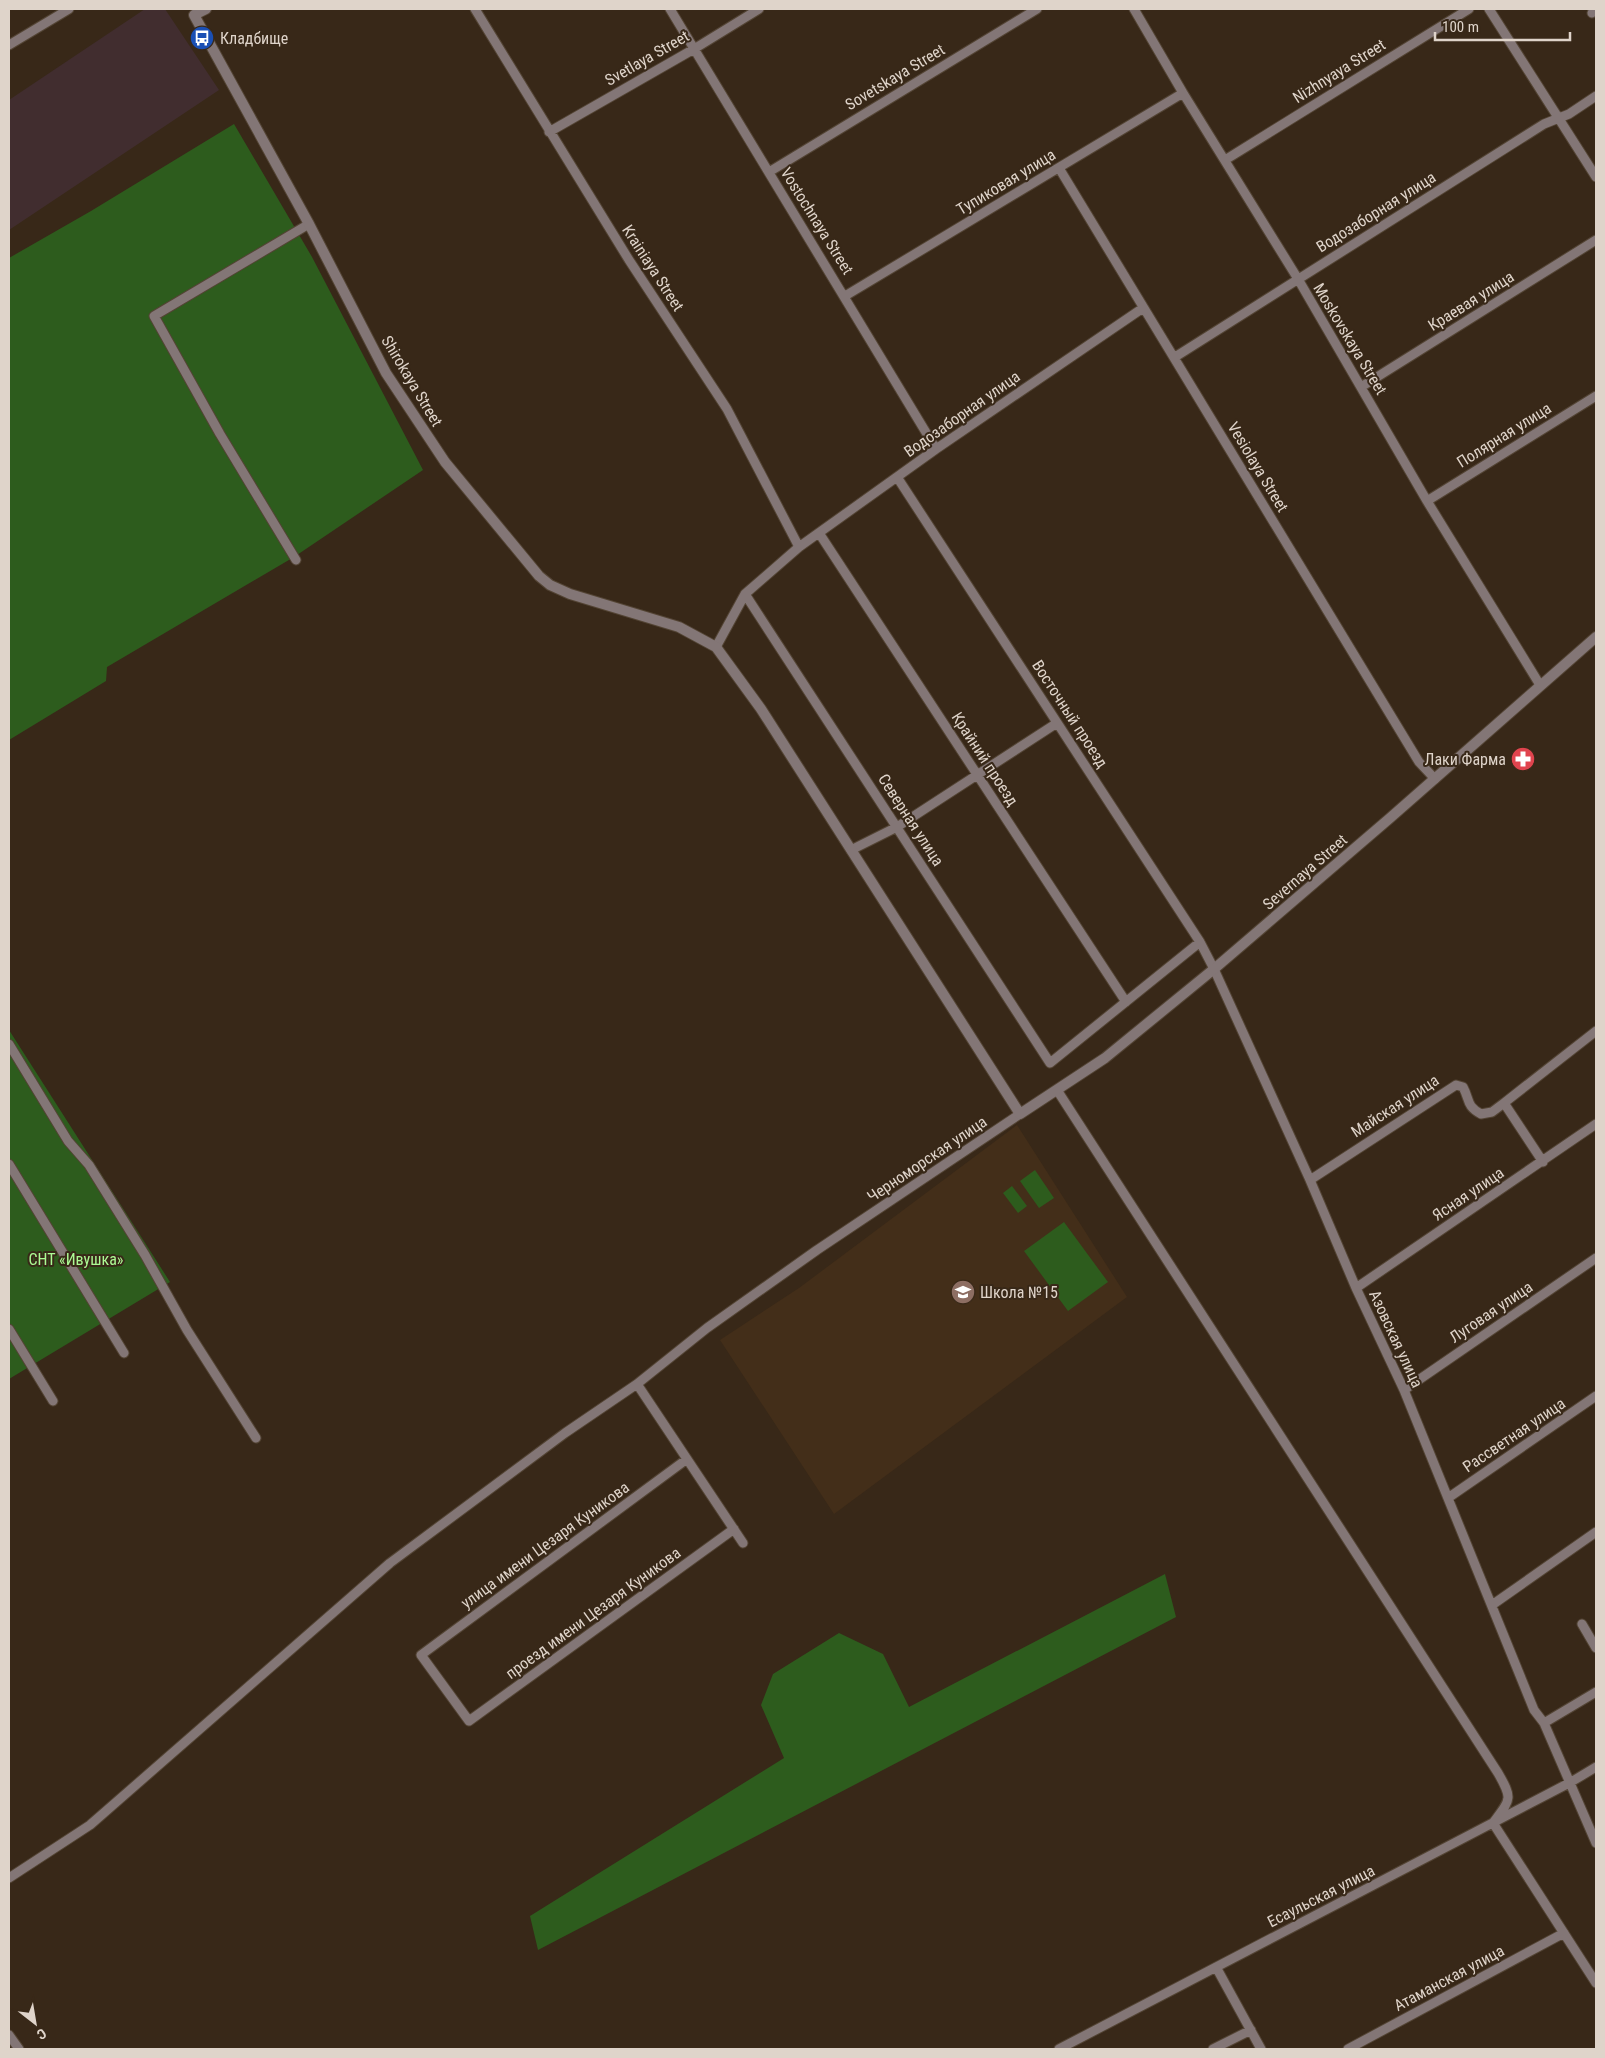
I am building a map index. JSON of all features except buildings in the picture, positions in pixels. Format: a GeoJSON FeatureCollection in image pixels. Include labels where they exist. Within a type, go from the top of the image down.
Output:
{"type":"FeatureCollection","features":[{"type":"Feature","properties":{"kind":"street"},"geometry":{"type":"LineString","coordinates":[[9,45],[69,9]]}},
{"type":"Feature","properties":{"kind":"street"},"geometry":{"type":"LineString","coordinates":[[192,12],[206,9]]}},
{"type":"Feature","properties":{"kind":"street","name":"Krainiaya Street"},"geometry":{"type":"LineString","coordinates":[[475,9],[629,260],[727,409],[799,547]]}},
{"type":"Feature","properties":{"kind":"street","name":"Vostochnaya Street"},"geometry":{"type":"LineString","coordinates":[[670,9],[936,449]]}},
{"type":"Feature","properties":{"kind":"street","name":"Svetlaya Street"},"geometry":{"type":"LineString","coordinates":[[549,132],[694,49],[759,9]]}},
{"type":"Feature","properties":{"kind":"street","name":"Sovetskaya Street"},"geometry":{"type":"LineString","coordinates":[[769,172],[1036,9]]}},
{"type":"Feature","properties":{"kind":"street","name":"Nizhnyaya Street"},"geometry":{"type":"LineString","coordinates":[[1225,160],[1469,9]]}},
{"type":"Feature","properties":{"kind":"street"},"geometry":{"type":"LineString","coordinates":[[1489,9],[1596,177]]}},
{"type":"Feature","properties":{"kind":"street","name":"Moskovskaya Street"},"geometry":{"type":"LineString","coordinates":[[1137,10],[1183,93],[1298,279],[1427,501],[1540,685]]}},
{"type":"Feature","properties":{"kind":"street","name":"Shirokaya Street"},"geometry":{"type":"LineString","coordinates":[[192,12],[309,224],[386,373],[445,462],[539,576],[550,586],[570,594],[679,627],[716,647]]}},
{"type":"Feature","properties":{"kind":"street","name":"Тупиковая улица"},"geometry":{"type":"LineString","coordinates":[[845,296],[1183,93]]}},
{"type":"Feature","properties":{"kind":"street","name":"Водозаборная улица"},"geometry":{"type":"LineString","coordinates":[[1175,357],[1544,124],[1569,114],[1596,96]]}},
{"type":"Feature","properties":{"kind":"street","name":"Vesiolaya Street"},"geometry":{"type":"LineString","coordinates":[[1059,168],[1419,762],[1435,779]]}},
{"type":"Feature","properties":{"kind":"street"},"geometry":{"type":"LineString","coordinates":[[296,560],[220,434],[154,316],[309,224]]}},
{"type":"Feature","properties":{"kind":"street","name":"Краевая улица"},"geometry":{"type":"LineString","coordinates":[[1361,387],[1596,240]]}},
{"type":"Feature","properties":{"kind":"street","name":"Водозаборная улица"},"geometry":{"type":"LineString","coordinates":[[745,594],[799,547],[936,449],[1143,308]]}},
{"type":"Feature","properties":{"kind":"street","name":"Полярная улица"},"geometry":{"type":"LineString","coordinates":[[1427,501],[1596,396]]}},
{"type":"Feature","properties":{"kind":"street","name":"Восточный проезд"},"geometry":{"type":"LineString","coordinates":[[897,477],[1200,942],[1214,969]]}},
{"type":"Feature","properties":{"kind":"street","name":"Крайний проезд"},"geometry":{"type":"LineString","coordinates":[[819,533],[1126,1002]]}},
{"type":"Feature","properties":{"kind":"street"},"geometry":{"type":"LineString","coordinates":[[745,594],[716,647],[760,709],[1020,1114]]}},
{"type":"Feature","properties":{"kind":"street","name":"Северная улица"},"geometry":{"type":"LineString","coordinates":[[745,594],[1050,1063],[1126,1002]]}},
{"type":"Feature","properties":{"kind":"street","name":"Severnaya Street"},"geometry":{"type":"LineString","coordinates":[[1020,1114],[1105,1058],[1214,969],[1435,779],[1596,637]]}},
{"type":"Feature","properties":{"kind":"street"},"geometry":{"type":"LineString","coordinates":[[851,850],[897,827],[1057,723]]}},
{"type":"Feature","properties":{"kind":"street"},"geometry":{"type":"LineString","coordinates":[[1126,1002],[1200,942]]}},
{"type":"Feature","properties":{"kind":"street","name":"Азовская улица"},"geometry":{"type":"LineString","coordinates":[[1214,969],[1310,1180],[1356,1288],[1404,1390],[1534,1710],[1544,1723],[1596,1843]]}},
{"type":"Feature","properties":{"kind":"street"},"geometry":{"type":"LineString","coordinates":[[1543,1162],[1504,1103],[1596,1031]]}},
{"type":"Feature","properties":{"kind":"street"},"geometry":{"type":"LineString","coordinates":[[9,1044],[68,1141],[89,1165],[145,1255],[188,1330],[256,1438]]}},
{"type":"Feature","properties":{"kind":"street","name":"Майская улица"},"geometry":{"type":"LineString","coordinates":[[1310,1180],[1450,1087],[1456,1085],[1463,1087],[1468,1103],[1472,1109],[1481,1114],[1492,1112],[1504,1103]]}},
{"type":"Feature","properties":{"kind":"street"},"geometry":{"type":"LineString","coordinates":[[1057,1090],[1498,1772],[1506,1787],[1508,1796],[1506,1807],[1493,1823],[1596,1983]]}},
{"type":"Feature","properties":{"kind":"street","name":"Черноморская улица"},"geometry":{"type":"LineString","coordinates":[[9,1878],[90,1825],[390,1563],[565,1433],[637,1384],[707,1328],[850,1228],[1020,1114]]}},
{"type":"Feature","properties":{"kind":"street","name":"Ясная улица"},"geometry":{"type":"LineString","coordinates":[[1356,1288],[1596,1124]]}},
{"type":"Feature","properties":{"kind":"street"},"geometry":{"type":"LineString","coordinates":[[9,1164],[124,1353]]}},
{"type":"Feature","properties":{"kind":"street","name":"Луговая улица"},"geometry":{"type":"LineString","coordinates":[[1404,1390],[1596,1258]]}},
{"type":"Feature","properties":{"kind":"street"},"geometry":{"type":"LineString","coordinates":[[9,1330],[53,1400]]}},
{"type":"Feature","properties":{"kind":"street"},"geometry":{"type":"LineString","coordinates":[[637,1384],[743,1543]]}},
{"type":"Feature","properties":{"kind":"street","name":"Рассветная улица"},"geometry":{"type":"LineString","coordinates":[[1448,1498],[1596,1396]]}},
{"type":"Feature","properties":{"kind":"street","name":"улица имени Цезаря Куникова"},"geometry":{"type":"LineString","coordinates":[[469,1721],[421,1655],[687,1459]]}},
{"type":"Feature","properties":{"kind":"street","name":"проезд имени Цезаря Куникова"},"geometry":{"type":"LineString","coordinates":[[469,1721],[734,1529]]}},
{"type":"Feature","properties":{"kind":"street"},"geometry":{"type":"LineString","coordinates":[[1492,1605],[1596,1532]]}},
{"type":"Feature","properties":{"kind":"street"},"geometry":{"type":"LineString","coordinates":[[1582,1624],[1596,1648]]}},
{"type":"Feature","properties":{"kind":"street"},"geometry":{"type":"LineString","coordinates":[[1544,1723],[1596,1692]]}},
{"type":"Feature","properties":{"kind":"street","name":"Есаульская улица"},"geometry":{"type":"LineString","coordinates":[[1059,2049],[1493,1823],[1596,1767]]}},
{"type":"Feature","properties":{"kind":"street","name":"Атаманская улица"},"geometry":{"type":"LineString","coordinates":[[1348,2049],[1564,1933]]}},
{"type":"Feature","properties":{"kind":"street"},"geometry":{"type":"LineString","coordinates":[[1216,1967],[1261,2049]]}},
{"type":"Feature","properties":{"kind":"street"},"geometry":{"type":"LineString","coordinates":[[1213,2049],[1251,2030]]}},
{"type":"Feature","properties":{"kind":"street"},"geometry":{"type":"LineString","coordinates":[[9,2035],[19,2049]]}},
{"type":"Feature","properties":{"kind":"shaded area"},"geometry":{"type":"Polygon","coordinates":[[[145,9],[165,9],[219,90],[9,230],[9,100],[145,9]]]}},
{"type":"Feature","properties":{"kind":"shaded area","name":"Школа №15"},"geometry":{"type":"Polygon","coordinates":[[[1017,1125],[1127,1297],[834,1514],[720,1340],[799,1288],[1017,1125]]]}},
{"type":"Feature","properties":{"kind":"green space"},"geometry":{"type":"Polygon","coordinates":[[[234,124],[312,257],[423,470],[294,557],[107,667],[106,681],[9,740],[9,258],[91,211],[234,124]]]}},
{"type":"Feature","properties":{"kind":"green space","name":"СНТ «Ивушка»"},"geometry":{"type":"Polygon","coordinates":[[[9,1030],[170,1282],[9,1379],[9,1030]]]}},
{"type":"Feature","properties":{"kind":"green space"},"geometry":{"type":"Polygon","coordinates":[[[1035,1170],[1054,1198],[1039,1208],[1020,1181],[1035,1170]]]}},
{"type":"Feature","properties":{"kind":"green space"},"geometry":{"type":"Polygon","coordinates":[[[1012,1186],[1027,1206],[1018,1213],[1003,1193],[1012,1186]]]}},
{"type":"Feature","properties":{"kind":"green space"},"geometry":{"type":"Polygon","coordinates":[[[1064,1222],[1108,1282],[1068,1311],[1024,1251],[1064,1222]]]}},
{"type":"Feature","properties":{"kind":"green space"},"geometry":{"type":"Polygon","coordinates":[[[1165,1574],[1176,1617],[538,1950],[530,1916],[784,1758],[761,1705],[773,1674],[839,1633],[883,1654],[909,1707],[1165,1574]]]}},
{"type":"Feature","properties":{"kind":"place","name":"Кладбище"},"geometry":{"type":"Point","coordinates":[202,38]}},
{"type":"Feature","properties":{"kind":"place","name":"Лаки Фарма"},"geometry":{"type":"Point","coordinates":[1523,759]}},
{"type":"Feature","properties":{"kind":"place","name":"Школа №15"},"geometry":{"type":"Point","coordinates":[963,1292]}}]}
